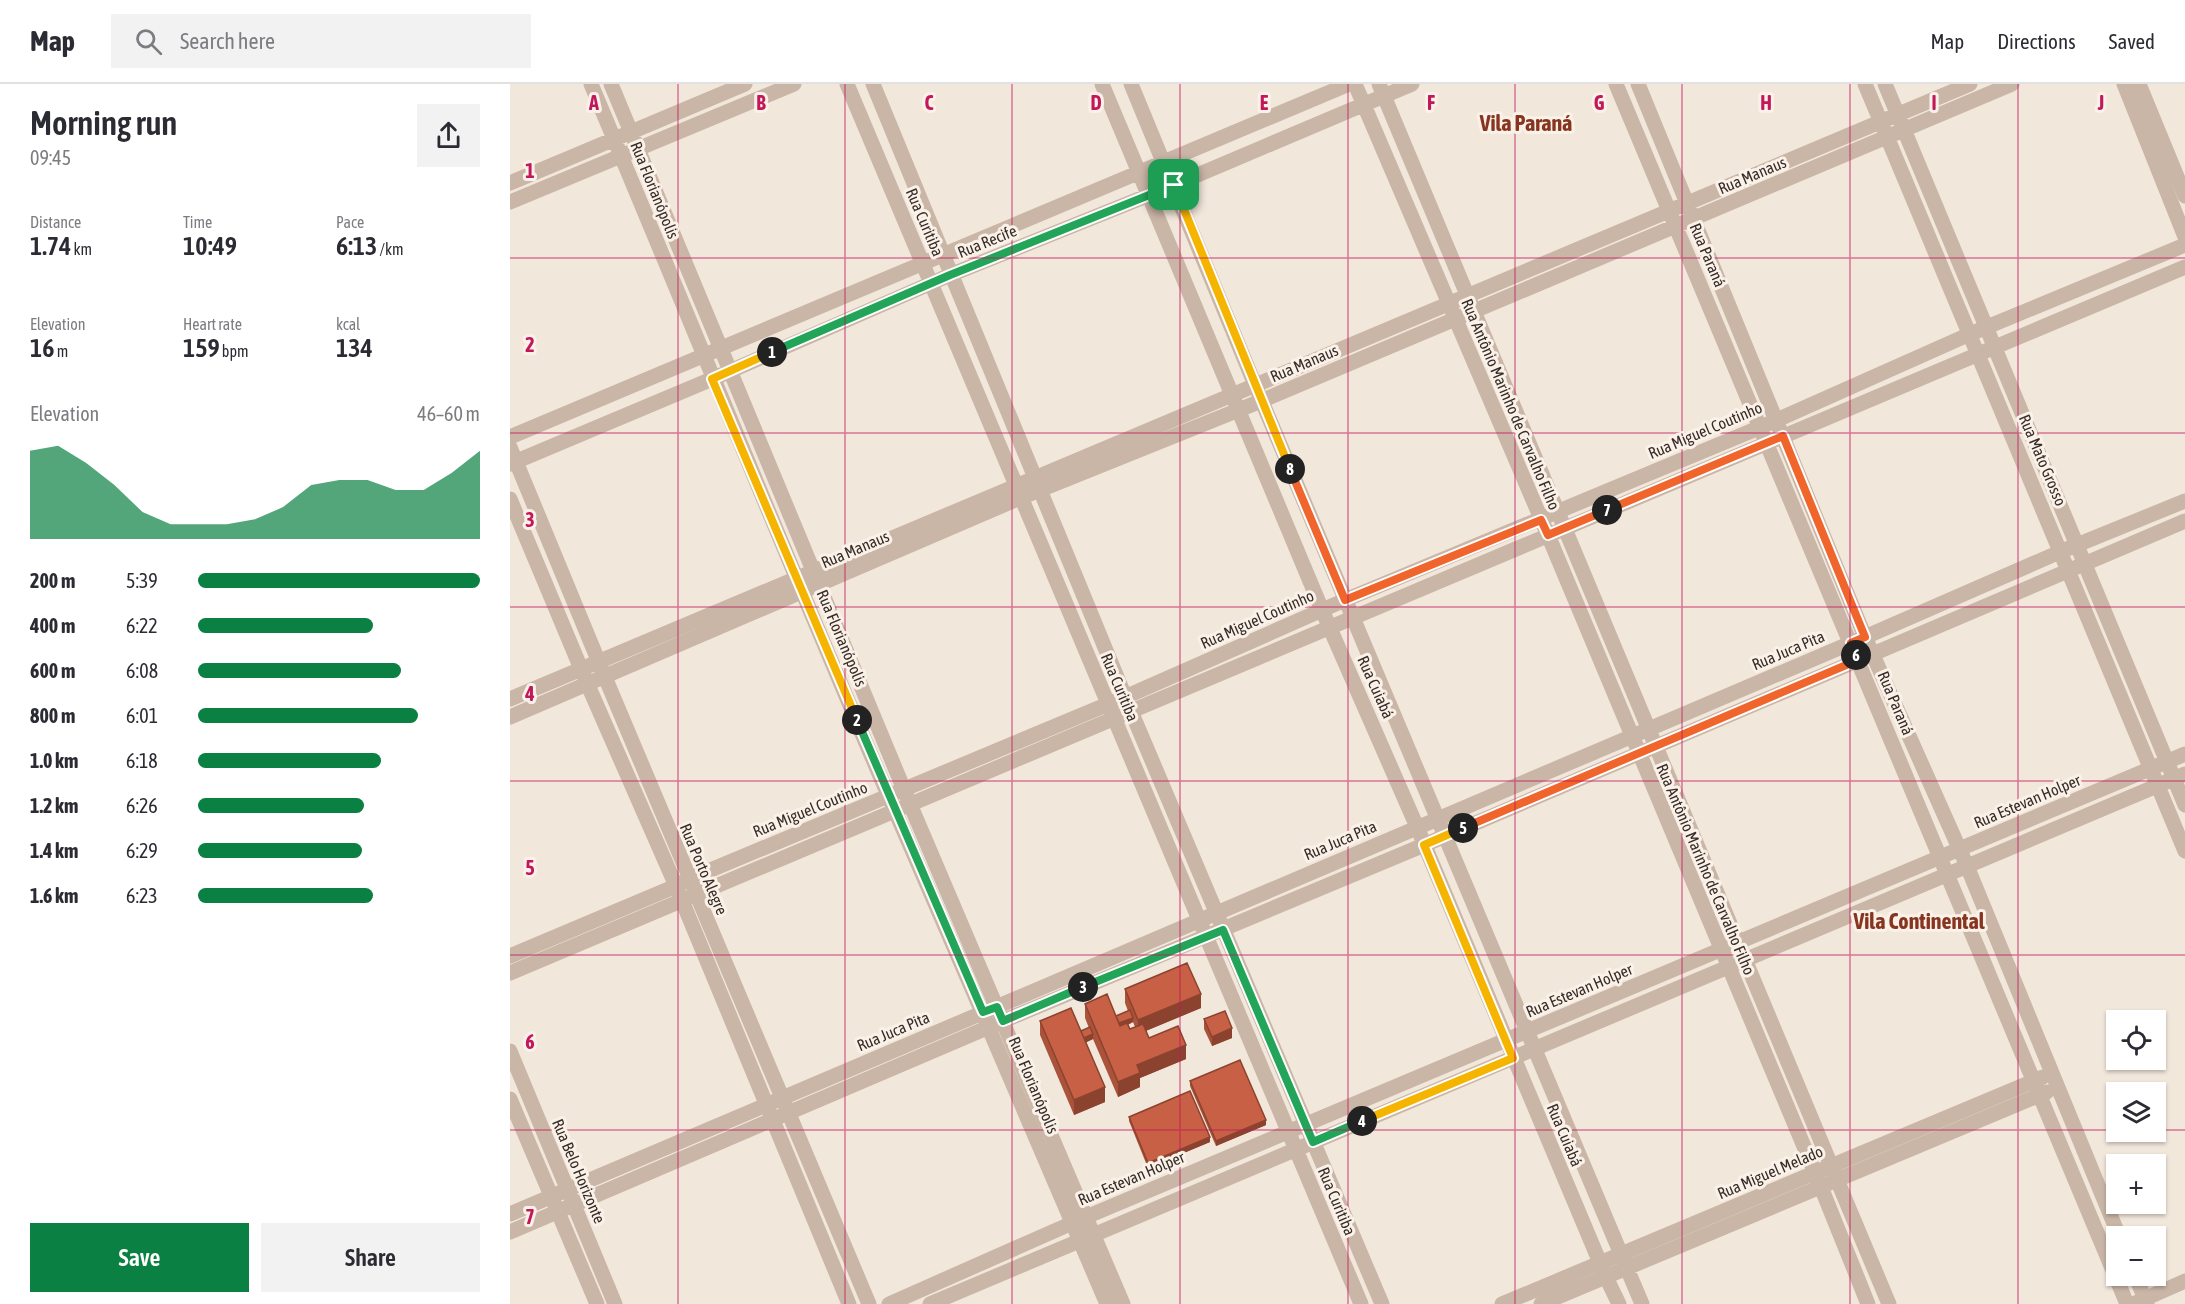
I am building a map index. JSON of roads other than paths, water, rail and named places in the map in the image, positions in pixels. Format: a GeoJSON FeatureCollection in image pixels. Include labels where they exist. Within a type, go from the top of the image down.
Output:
{"type":"FeatureCollection","features":[{"type":"Feature","properties":{"kind":"street","name":"Rua Florianópolis"},"geometry":{"type":"LineString","coordinates":[[591,84],[712,379],[888,796],[993,1017]]}},
{"type":"Feature","properties":{"kind":"street","name":"Rua Florianópolis"},"geometry":{"type":"LineString","coordinates":[[611,84],[904,789],[993,1017],[1087,1238],[1123,1304]]}},
{"type":"Feature","properties":{"kind":"street"},"geometry":{"type":"LineString","coordinates":[[510,183],[745,84]]}},
{"type":"Feature","properties":{"kind":"street"},"geometry":{"type":"LineString","coordinates":[[510,202],[794,84]]}},
{"type":"Feature","properties":{"kind":"street","name":"Rua Curitiba"},"geometry":{"type":"LineString","coordinates":[[847,84],[1360,1304]]}},
{"type":"Feature","properties":{"kind":"street","name":"Rua Curitiba"},"geometry":{"type":"LineString","coordinates":[[873,84],[1128,704],[1382,1304]]}},
{"type":"Feature","properties":{"kind":"street","name":"Rua Cuiabá"},"geometry":{"type":"LineString","coordinates":[[1102,84],[1322,610],[1417,827],[1505,1040],[1619,1304]]}},
{"type":"Feature","properties":{"kind":"street","name":"Rua Cuiabá"},"geometry":{"type":"LineString","coordinates":[[1131,84],[1261,401],[1642,1304]]}},
{"type":"Feature","properties":{"kind":"street","name":"Rua Recife"},"geometry":{"type":"LineString","coordinates":[[510,437],[1349,84]]}},
{"type":"Feature","properties":{"kind":"street","name":"Rua Antônio Marinho de Carvalho Filho"},"geometry":{"type":"LineString","coordinates":[[1355,84],[1548,535],[1868,1304]]}},
{"type":"Feature","properties":{"kind":"street","name":"Rua Recife"},"geometry":{"type":"LineString","coordinates":[[513,463],[950,275],[1148,196],[1363,105],[1381,90],[1412,84]]}},
{"type":"Feature","properties":{"kind":"street","name":"Rua Paraná"},"geometry":{"type":"LineString","coordinates":[[1616,84],[1768,443],[1858,640],[1873,654],[1967,866],[2115,1226]]}},
{"type":"Feature","properties":{"kind":"street","name":"Rua Paraná"},"geometry":{"type":"LineString","coordinates":[[1638,84],[1783,436],[1858,640],[1858,660],[2127,1304]]}},
{"type":"Feature","properties":{"kind":"street","name":"Rua Mato Grosso"},"geometry":{"type":"LineString","coordinates":[[1866,84],[2185,851]]}},
{"type":"Feature","properties":{"kind":"street","name":"Rua Mato Grosso"},"geometry":{"type":"LineString","coordinates":[[1885,84],[2167,761],[2180,776],[2185,805]]}},
{"type":"Feature","properties":{"kind":"street","name":"Rua Manaus"},"geometry":{"type":"LineString","coordinates":[[510,717],[584,676],[598,662],[800,584],[1102,457],[1233,394],[1970,84]]}},
{"type":"Feature","properties":{"kind":"street","name":"Rua Manaus"},"geometry":{"type":"LineString","coordinates":[[1102,457],[1261,401],[2012,84]]}},
{"type":"Feature","properties":{"kind":"street"},"geometry":{"type":"LineString","coordinates":[[2124,84],[2185,237]]}},
{"type":"Feature","properties":{"kind":"street"},"geometry":{"type":"LineString","coordinates":[[2139,84],[2185,196]]}},
{"type":"Feature","properties":{"kind":"street","name":"Rua Antônio Marinho de Carvalho Filho"},"geometry":{"type":"LineString","coordinates":[[1381,90],[1889,1304]]}},
{"type":"Feature","properties":{"kind":"street","name":"Rua Miguel Coutinho"},"geometry":{"type":"LineString","coordinates":[[510,956],[895,811],[1114,718],[1128,704],[1322,610],[1761,427],[1970,334],[2185,245]]}},
{"type":"Feature","properties":{"kind":"street","name":"Rua Miguel Coutinho"},"geometry":{"type":"LineString","coordinates":[[510,973],[888,796],[1107,703],[1128,704],[1330,627],[2185,267]]}},
{"type":"Feature","properties":{"kind":"street"},"geometry":{"type":"LineString","coordinates":[[570,412],[581,435]]}},
{"type":"Feature","properties":{"kind":"street","name":"Rua Porto Alegre"},"geometry":{"type":"LineString","coordinates":[[510,447],[513,463],[605,677],[686,890],[774,1102],[869,1304]]}},
{"type":"Feature","properties":{"kind":"street","name":"Rua Porto Alegre"},"geometry":{"type":"LineString","coordinates":[[510,499],[584,676],[686,890]]}},
{"type":"Feature","properties":{"kind":"street","name":"Rua Juca Pita"},"geometry":{"type":"LineString","coordinates":[[510,1232],[780,1116],[1199,920],[2062,551],[2185,501]]}},
{"type":"Feature","properties":{"kind":"street","name":"Rua Juca Pita"},"geometry":{"type":"LineString","coordinates":[[510,1214],[774,1102],[1223,930],[2185,521]]}},
{"type":"Feature","properties":{"kind":"street","name":"Rua Manaus"},"geometry":{"type":"LineString","coordinates":[[510,699],[584,676],[605,677],[800,584]]}},
{"type":"Feature","properties":{"kind":"street","name":"Rua Estevan Holper"},"geometry":{"type":"LineString","coordinates":[[889,1304],[1305,1124],[2185,754]]}},
{"type":"Feature","properties":{"kind":"street"},"geometry":{"type":"LineString","coordinates":[[930,1304],[2180,776]]}},
{"type":"Feature","properties":{"kind":"street","name":"Rua Belo Horizonte"},"geometry":{"type":"LineString","coordinates":[[510,1051],[615,1304]]}},
{"type":"Feature","properties":{"kind":"street","name":"Rua Miguel Melado"},"geometry":{"type":"LineString","coordinates":[[1502,1304],[1603,1270],[1818,1180],[2034,1081],[2054,1081]]}},
{"type":"Feature","properties":{"kind":"street","name":"Rua Miguel Melado"},"geometry":{"type":"LineString","coordinates":[[1834,1173],[2040,1095],[2054,1081]]}},
{"type":"Feature","properties":{"kind":"street"},"geometry":{"type":"LineString","coordinates":[[510,1099],[597,1304]]}},
{"type":"Feature","properties":{"kind":"street","name":"Rua Porto Alegre"},"geometry":{"type":"LineString","coordinates":[[780,1116],[849,1304]]}},
{"type":"Feature","properties":{"kind":"street","name":"Rua Florianópolis"},"geometry":{"type":"LineString","coordinates":[[1087,1238],[1107,1304]]}},
{"type":"Feature","properties":{"kind":"street","name":"Rua Miguel Melado"},"geometry":{"type":"LineString","coordinates":[[1541,1304],[1603,1270]]}},
{"type":"Feature","properties":{"kind":"street"},"geometry":{"type":"LineString","coordinates":[[2138,1286],[2142,1302],[2185,1281]]}},
{"type":"Feature","properties":{"kind":"district","name":"Vila Paraná"},"geometry":{"type":"Point","coordinates":[1526,123]}},
{"type":"Feature","properties":{"kind":"district","name":"Vila Continental"},"geometry":{"type":"Point","coordinates":[1919,921]}}]}
